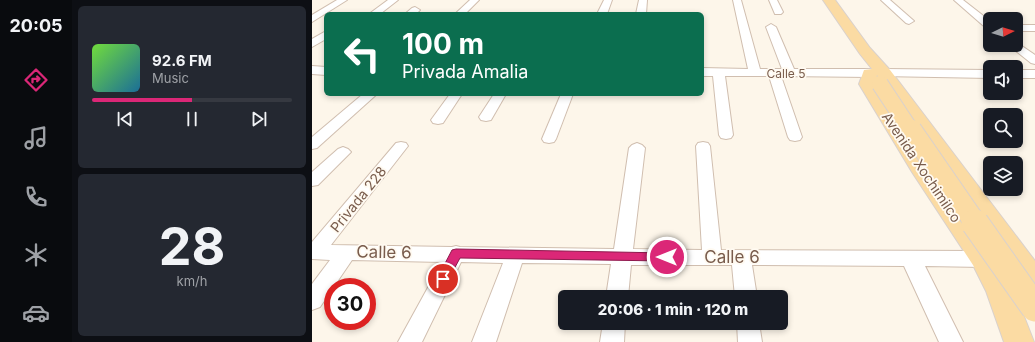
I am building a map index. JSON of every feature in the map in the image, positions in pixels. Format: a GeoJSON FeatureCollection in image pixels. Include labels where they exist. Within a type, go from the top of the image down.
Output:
{"type":"FeatureCollection","features":[{"type":"Feature","properties":{"kind":"main road","name":"Avenida Xochimilco"},"geometry":{"type":"LineString","coordinates":[[818,0],[852,51],[878,77],[1031,269]]}},
{"type":"Feature","properties":{"kind":"main road","name":"Avenida Xochimilco"},"geometry":{"type":"LineString","coordinates":[[829,0],[865,51],[878,77]]}},
{"type":"Feature","properties":{"kind":"main road","name":"Avenida Xochimilco"},"geometry":{"type":"LineString","coordinates":[[878,77],[867,84],[923,172],[983,259],[1000,291],[1019,342]]}},
{"type":"Feature","properties":{"kind":"main road"},"geometry":{"type":"LineString","coordinates":[[878,77],[942,177],[1035,308]]}},
{"type":"Feature","properties":{"kind":"main road"},"geometry":{"type":"LineString","coordinates":[[1031,269],[1035,322]]}},
{"type":"Feature","properties":{"kind":"street"},"geometry":{"type":"LineString","coordinates":[[312,19],[343,0]]}},
{"type":"Feature","properties":{"kind":"street"},"geometry":{"type":"LineString","coordinates":[[377,12],[394,0]]}},
{"type":"Feature","properties":{"kind":"street"},"geometry":{"type":"LineString","coordinates":[[462,12],[475,0]]}},
{"type":"Feature","properties":{"kind":"street"},"geometry":{"type":"LineString","coordinates":[[603,12],[608,0]]}},
{"type":"Feature","properties":{"kind":"street"},"geometry":{"type":"LineString","coordinates":[[641,12],[644,0]]}},
{"type":"Feature","properties":{"kind":"street"},"geometry":{"type":"LineString","coordinates":[[737,0],[755,73]]}},
{"type":"Feature","properties":{"kind":"street"},"geometry":{"type":"LineString","coordinates":[[773,0],[778,12]]}},
{"type":"Feature","properties":{"kind":"street"},"geometry":{"type":"LineString","coordinates":[[885,0],[909,21]]}},
{"type":"Feature","properties":{"kind":"street"},"geometry":{"type":"LineString","coordinates":[[958,0],[983,20]]}},
{"type":"Feature","properties":{"kind":"street"},"geometry":{"type":"LineString","coordinates":[[312,23],[324,23]]}},
{"type":"Feature","properties":{"kind":"street"},"geometry":{"type":"LineString","coordinates":[[771,27],[790,73]]}},
{"type":"Feature","properties":{"kind":"street"},"geometry":{"type":"LineString","coordinates":[[1023,28],[1035,28]]}},
{"type":"Feature","properties":{"kind":"street"},"geometry":{"type":"LineString","coordinates":[[312,44],[324,35]]}},
{"type":"Feature","properties":{"kind":"street"},"geometry":{"type":"LineString","coordinates":[[1023,48],[1035,49]]}},
{"type":"Feature","properties":{"kind":"street"},"geometry":{"type":"LineString","coordinates":[[1023,52],[1035,61]]}},
{"type":"Feature","properties":{"kind":"street","name":"Calle 5"},"geometry":{"type":"LineString","coordinates":[[704,72],[790,73],[878,77],[983,74]]}},
{"type":"Feature","properties":{"kind":"street"},"geometry":{"type":"LineString","coordinates":[[719,72],[726,135]]}},
{"type":"Feature","properties":{"kind":"street"},"geometry":{"type":"LineString","coordinates":[[774,73],[795,137]]}},
{"type":"Feature","properties":{"kind":"street"},"geometry":{"type":"LineString","coordinates":[[1023,74],[1035,74]]}},
{"type":"Feature","properties":{"kind":"street"},"geometry":{"type":"LineString","coordinates":[[312,146],[368,96]]}},
{"type":"Feature","properties":{"kind":"street"},"geometry":{"type":"LineString","coordinates":[[455,96],[443,119],[462,96]]}},
{"type":"Feature","properties":{"kind":"street"},"geometry":{"type":"LineString","coordinates":[[486,117],[499,96]]}},
{"type":"Feature","properties":{"kind":"street"},"geometry":{"type":"LineString","coordinates":[[549,139],[566,96]]}},
{"type":"Feature","properties":{"kind":"street","name":"Privada 228"},"geometry":{"type":"LineString","coordinates":[[313,252],[401,146]]}},
{"type":"Feature","properties":{"kind":"street"},"geometry":{"type":"LineString","coordinates":[[703,146],[712,257]]}},
{"type":"Feature","properties":{"kind":"street"},"geometry":{"type":"LineString","coordinates":[[618,290],[637,148]]}},
{"type":"Feature","properties":{"kind":"street"},"geometry":{"type":"LineString","coordinates":[[314,177],[343,152]]}},
{"type":"Feature","properties":{"kind":"street","name":"Calle 6"},"geometry":{"type":"LineString","coordinates":[[313,252],[456,253],[515,256],[983,259]]}},
{"type":"Feature","properties":{"kind":"street"},"geometry":{"type":"LineString","coordinates":[[312,301],[347,252]]}},
{"type":"Feature","properties":{"kind":"street"},"geometry":{"type":"LineString","coordinates":[[410,342],[456,253]]}},
{"type":"Feature","properties":{"kind":"street"},"geometry":{"type":"LineString","coordinates":[[484,342],[515,256]]}},
{"type":"Feature","properties":{"kind":"street"},"geometry":{"type":"LineString","coordinates":[[741,257],[745,290]]}},
{"type":"Feature","properties":{"kind":"street"},"geometry":{"type":"LineString","coordinates":[[911,259],[951,342]]}},
{"type":"Feature","properties":{"kind":"street"},"geometry":{"type":"LineString","coordinates":[[612,342],[613,330]]}},
{"type":"Feature","properties":{"kind":"street"},"geometry":{"type":"LineString","coordinates":[[749,330],[750,342]]}},
{"type":"Feature","properties":{"kind":"route"},"geometry":{"type":"LineString","coordinates":[[443,279],[456,253],[515,256],[667,257]]}}]}
